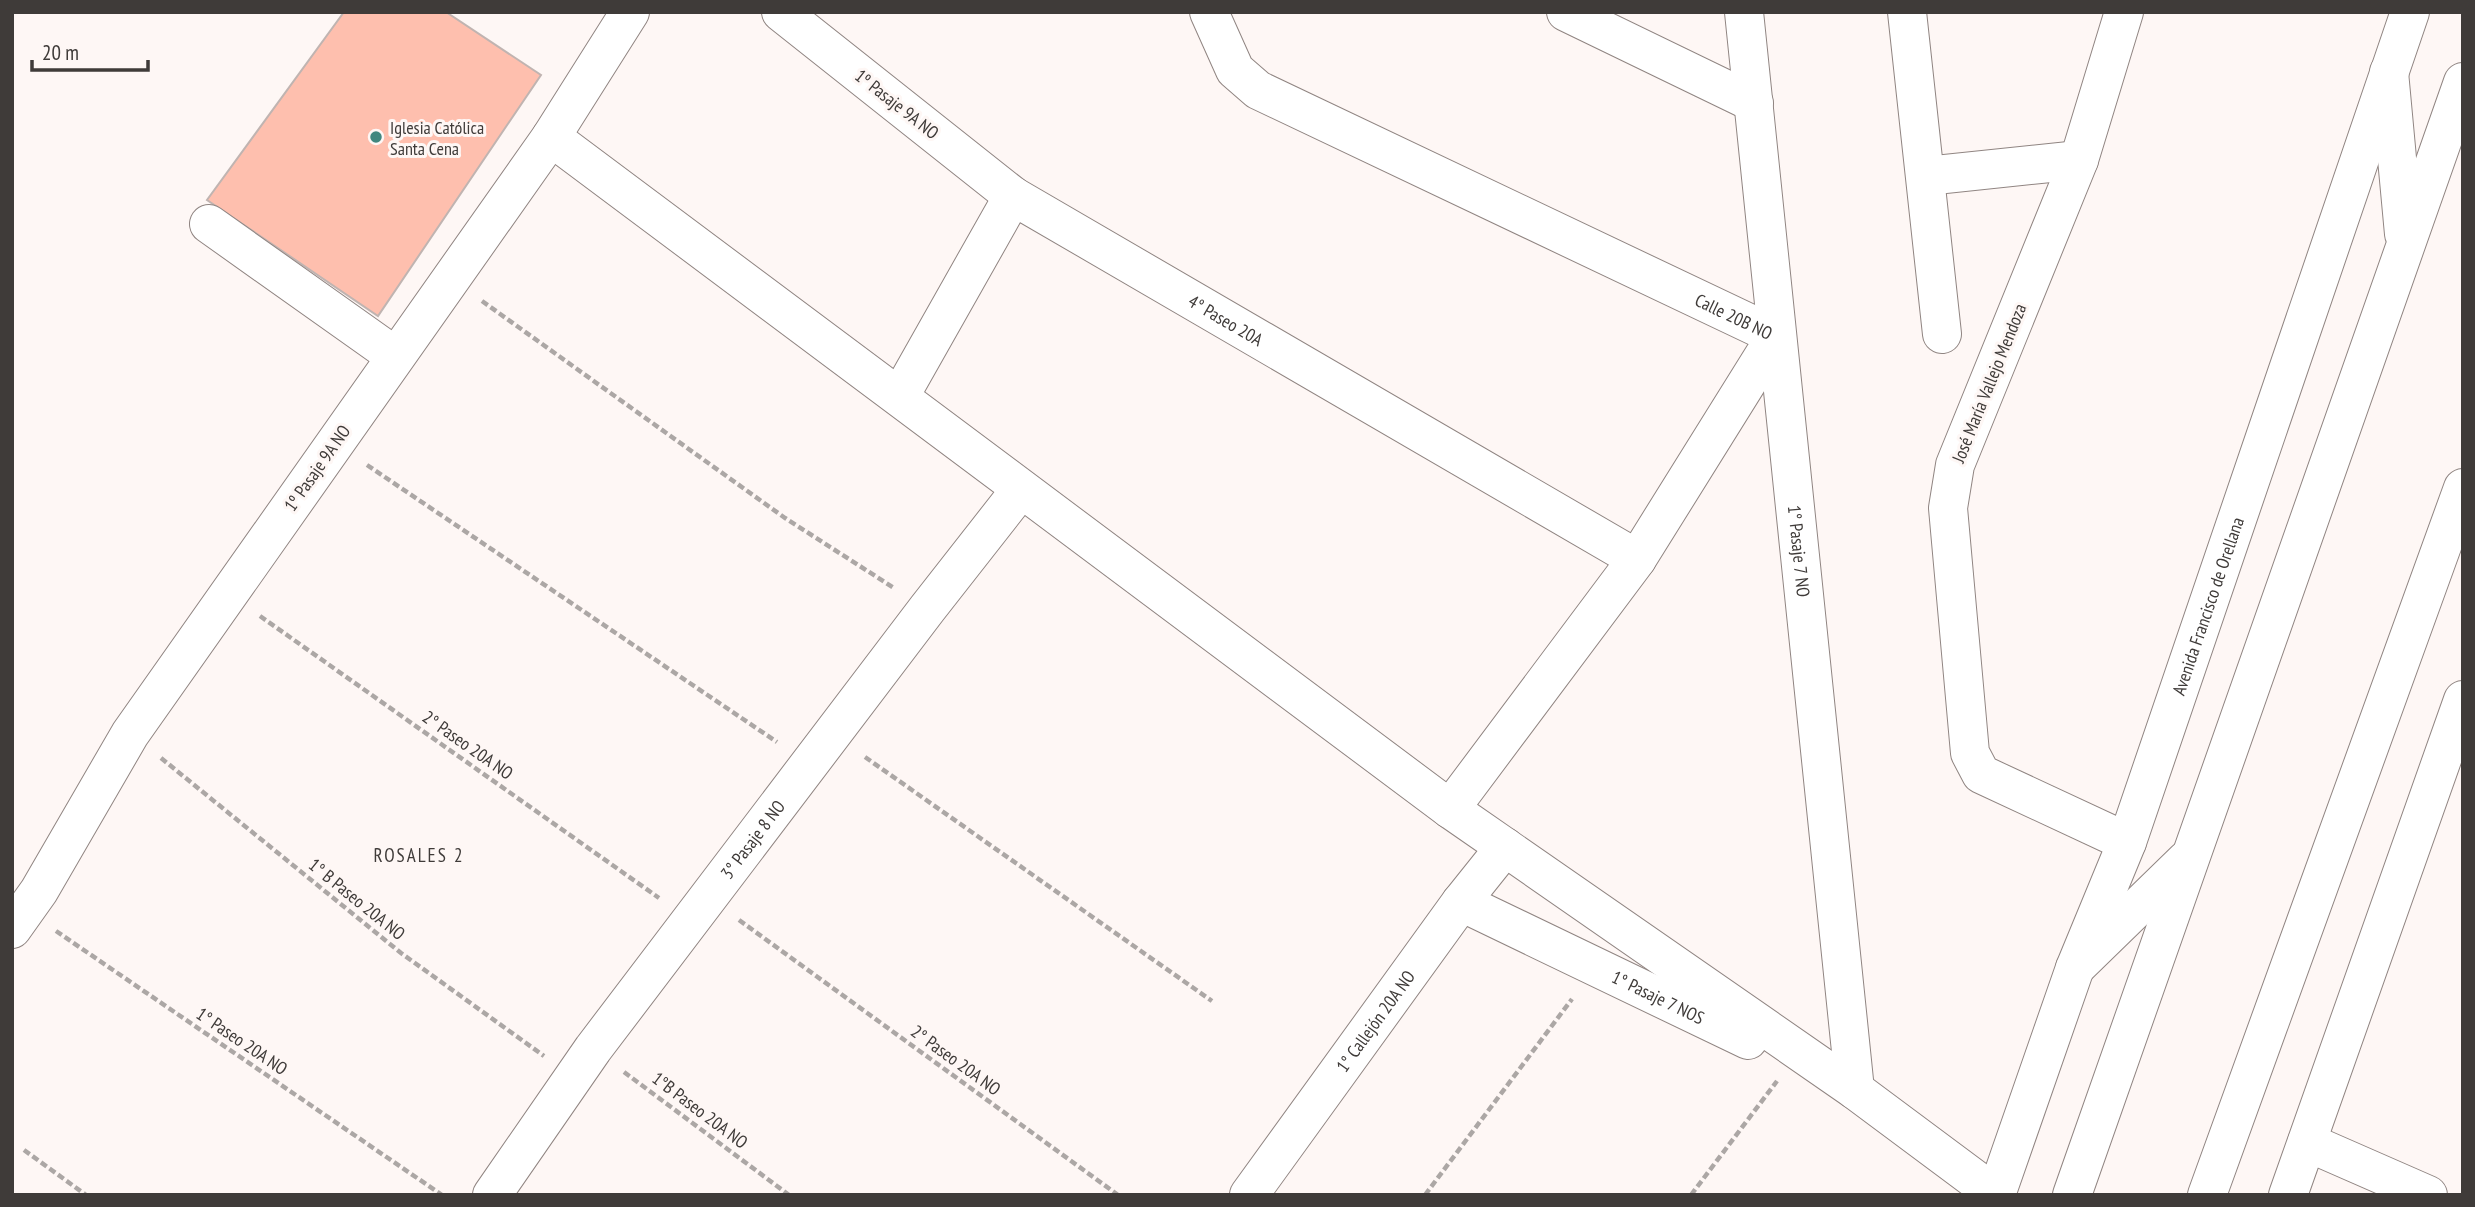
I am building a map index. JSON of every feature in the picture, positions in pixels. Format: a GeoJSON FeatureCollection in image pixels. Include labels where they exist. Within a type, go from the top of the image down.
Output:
{"type":"FeatureCollection","features":[{"type":"Feature","properties":{"kind":"main road","name":"1º Pasaje 9A NO"},"geometry":{"type":"LineString","coordinates":[[22,900],[131,733],[551,137],[629,12]]}},
{"type":"Feature","properties":{"kind":"main road","name":"1º Pasaje 9A NO"},"geometry":{"type":"LineString","coordinates":[[781,12],[1013,196]]}},
{"type":"Feature","properties":{"kind":"main road","name":"Calle 20B NO"},"geometry":{"type":"LineString","coordinates":[[1209,12],[1235,70],[1258,90],[1776,336],[1637,559],[1450,809]]}},
{"type":"Feature","properties":{"kind":"main road"},"geometry":{"type":"LineString","coordinates":[[1566,12],[1754,103]]}},
{"type":"Feature","properties":{"kind":"main road","name":"1° Pasaje 7 NO"},"geometry":{"type":"LineString","coordinates":[[1744,12],[1854,1090]]}},
{"type":"Feature","properties":{"kind":"main road"},"geometry":{"type":"LineString","coordinates":[[1908,12],[1942,334]]}},
{"type":"Feature","properties":{"kind":"main road","name":"José María Vallejo Mendoza"},"geometry":{"type":"LineString","coordinates":[[2124,12],[2080,160],[1955,465],[1948,508],[1970,753],[1981,774],[2127,842]]}},
{"type":"Feature","properties":{"kind":"main road","name":"Avenida Francisco de Orellana"},"geometry":{"type":"LineString","coordinates":[[1996,1195],[2075,968],[2127,842],[2410,12]]}},
{"type":"Feature","properties":{"kind":"main road"},"geometry":{"type":"LineString","coordinates":[[2389,72],[2405,247]]}},
{"type":"Feature","properties":{"kind":"main road"},"geometry":{"type":"LineString","coordinates":[[2073,1195],[2463,82]]}},
{"type":"Feature","properties":{"kind":"main road"},"geometry":{"type":"LineString","coordinates":[[551,137],[1450,809],[1854,1090],[1996,1195]]}},
{"type":"Feature","properties":{"kind":"main road"},"geometry":{"type":"LineString","coordinates":[[1926,176],[2080,160]]}},
{"type":"Feature","properties":{"kind":"main road"},"geometry":{"type":"LineString","coordinates":[[900,396],[1013,196]]}},
{"type":"Feature","properties":{"kind":"main road","name":"4° Paseo 20A"},"geometry":{"type":"LineString","coordinates":[[1013,196],[1637,559]]}},
{"type":"Feature","properties":{"kind":"main road"},"geometry":{"type":"LineString","coordinates":[[209,224],[395,356]]}},
{"type":"Feature","properties":{"kind":"main road"},"geometry":{"type":"LineString","coordinates":[[2207,1195],[2463,488]]}},
{"type":"Feature","properties":{"kind":"main road","name":"3° Pasaje 8 NO"},"geometry":{"type":"LineString","coordinates":[[492,1195],[583,1063],[1021,489]]}},
{"type":"Feature","properties":{"kind":"main road"},"geometry":{"type":"LineString","coordinates":[[2288,1195],[2463,700]]}},
{"type":"Feature","properties":{"kind":"main road","name":"1° Callejón 20A NO"},"geometry":{"type":"LineString","coordinates":[[1249,1195],[1461,902],[1505,847]]}},
{"type":"Feature","properties":{"kind":"main road"},"geometry":{"type":"LineString","coordinates":[[2075,968],[2192,853]]}},
{"type":"Feature","properties":{"kind":"main road","name":"1° Pasaje 7 NOS"},"geometry":{"type":"LineString","coordinates":[[1461,902],[1854,1090]]}},
{"type":"Feature","properties":{"kind":"main road"},"geometry":{"type":"LineString","coordinates":[[2307,1142],[2428,1195]]}},
{"type":"Feature","properties":{"kind":"path"},"geometry":{"type":"LineString","coordinates":[[450,278],[785,518],[927,609]]}},
{"type":"Feature","properties":{"kind":"path"},"geometry":{"type":"LineString","coordinates":[[334,443],[810,764]]}},
{"type":"Feature","properties":{"kind":"path","name":"2° Paseo 20A NO"},"geometry":{"type":"LineString","coordinates":[[229,593],[700,909],[1118,1195]]}},
{"type":"Feature","properties":{"kind":"path","name":"1° B Paseo 20A NO"},"geometry":{"type":"LineString","coordinates":[[131,733],[401,953],[583,1063]]}},
{"type":"Feature","properties":{"kind":"path"},"geometry":{"type":"LineString","coordinates":[[833,734],[1212,1001]]}},
{"type":"Feature","properties":{"kind":"path","name":"1° Paseo 20A NO"},"geometry":{"type":"LineString","coordinates":[[22,900],[442,1195]]}},
{"type":"Feature","properties":{"kind":"path"},"geometry":{"type":"LineString","coordinates":[[1425,1195],[1596,966]]}},
{"type":"Feature","properties":{"kind":"path"},"geometry":{"type":"LineString","coordinates":[[1692,1195],[1792,1061]]}},
{"type":"Feature","properties":{"kind":"path","name":"1°B Paseo 20A NO"},"geometry":{"type":"LineString","coordinates":[[583,1063],[789,1195]]}},
{"type":"Feature","properties":{"kind":"path"},"geometry":{"type":"LineString","coordinates":[[23,1150],[86,1195]]}},
{"type":"Feature","properties":{"kind":"building","name":"Iglesia Católica Santa Cena"},"geometry":{"type":"Polygon","coordinates":[[[344,12],[446,12],[541,75],[378,316],[207,200],[344,12]]]}},
{"type":"Feature","properties":{"kind":"place","name":"Iglesia Católica Santa Cena"},"geometry":{"type":"Point","coordinates":[376,137]}},
{"type":"Feature","properties":{"kind":"district","name":"ROSALES 2"},"geometry":{"type":"Point","coordinates":[419,855]}}]}
